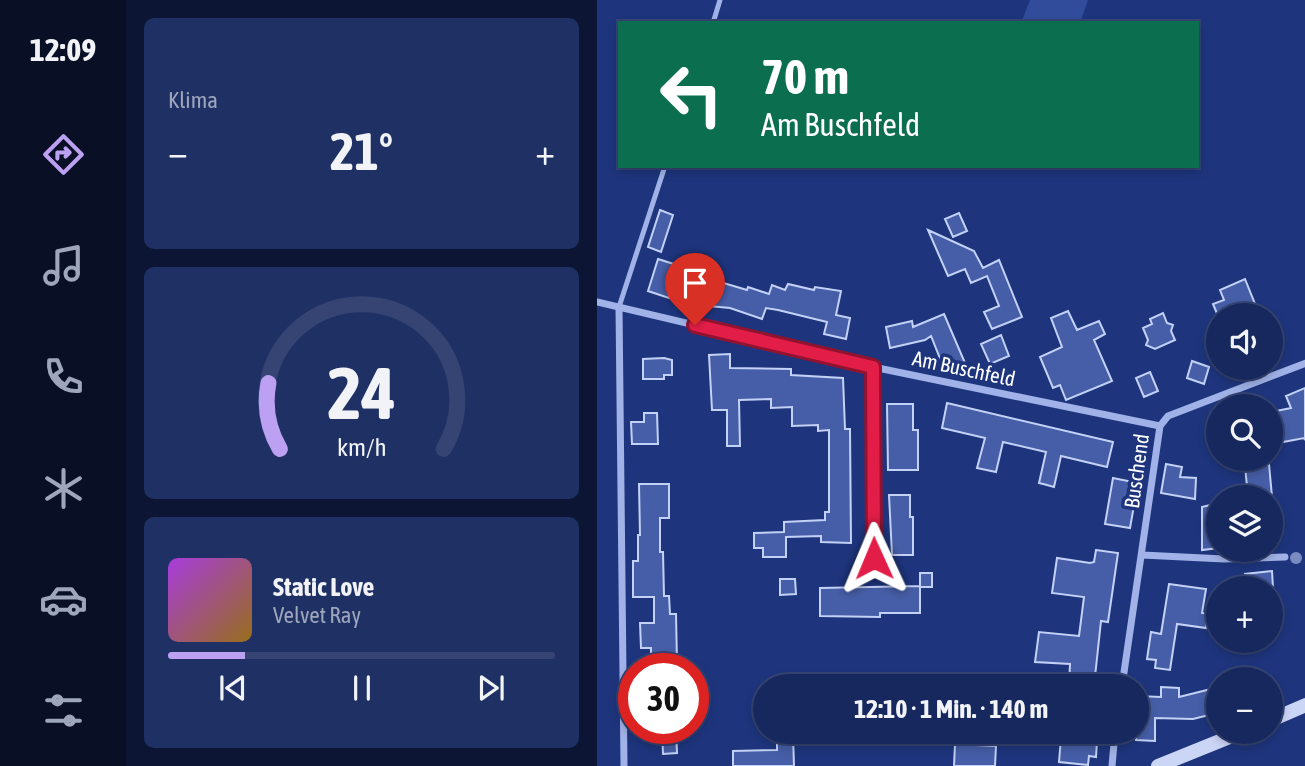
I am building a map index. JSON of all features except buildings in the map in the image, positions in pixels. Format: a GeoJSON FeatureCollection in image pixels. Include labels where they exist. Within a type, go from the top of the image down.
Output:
{"type":"FeatureCollection","features":[{"type":"Feature","properties":{"kind":"main road"},"geometry":{"type":"LineString","coordinates":[[1283,714],[1305,705]]}},
{"type":"Feature","properties":{"kind":"main road"},"geometry":{"type":"LineString","coordinates":[[1158,766],[1212,744]]}},
{"type":"Feature","properties":{"kind":"street","name":"Am Buschfeld"},"geometry":{"type":"LineString","coordinates":[[597,302],[873,367],[1160,426]]}},
{"type":"Feature","properties":{"kind":"street"},"geometry":{"type":"LineString","coordinates":[[619,307],[624,766]]}},
{"type":"Feature","properties":{"kind":"street","name":"Buschend"},"geometry":{"type":"LineString","coordinates":[[1124,674],[1160,426],[1168,416],[1305,363]]}},
{"type":"Feature","properties":{"kind":"street"},"geometry":{"type":"LineString","coordinates":[[873,367],[874,558]]}},
{"type":"Feature","properties":{"kind":"street"},"geometry":{"type":"LineString","coordinates":[[1142,555],[1224,559],[1285,557]]}},
{"type":"Feature","properties":{"kind":"street"},"geometry":{"type":"LineString","coordinates":[[1112,766],[1114,744]]}},
{"type":"Feature","properties":{"kind":"lane"},"geometry":{"type":"LineString","coordinates":[[714,21],[720,0]]}},
{"type":"Feature","properties":{"kind":"lane"},"geometry":{"type":"LineString","coordinates":[[619,307],[664,168]]}},
{"type":"Feature","properties":{"kind":"shaded area"},"geometry":{"type":"Polygon","coordinates":[[[1030,0],[1088,0],[1081,21],[1022,21],[1030,0]]]}},
{"type":"Feature","properties":{"kind":"route"},"geometry":{"type":"LineString","coordinates":[[695,325],[873,367],[874,558]]}}]}
